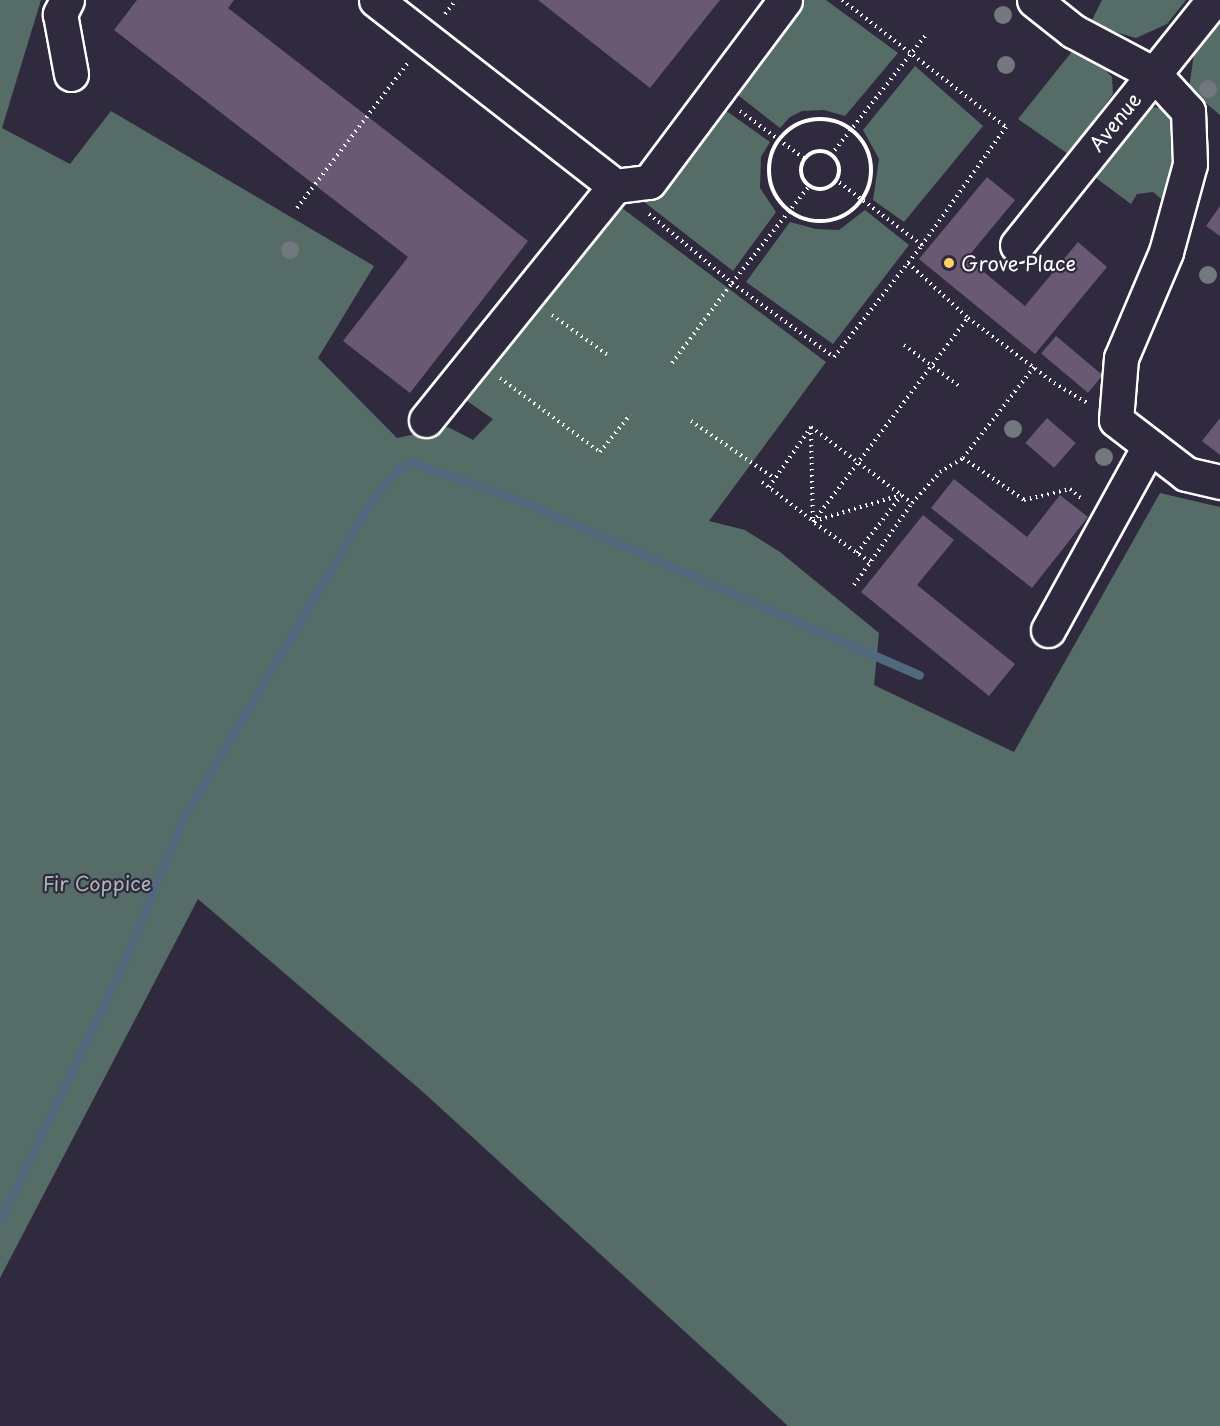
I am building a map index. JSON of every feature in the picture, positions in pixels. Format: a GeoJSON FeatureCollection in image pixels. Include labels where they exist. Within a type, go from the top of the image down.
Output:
{"type":"FeatureCollection","features":[{"type":"Feature","properties":{"kind":"lane"},"geometry":{"type":"LineString","coordinates":[[67,0],[60,14],[71,74]]}},
{"type":"Feature","properties":{"kind":"lane"},"geometry":{"type":"LineString","coordinates":[[376,0],[615,186]]}},
{"type":"Feature","properties":{"kind":"lane"},"geometry":{"type":"LineString","coordinates":[[426,420],[615,186],[650,182],[785,0]]}},
{"type":"Feature","properties":{"kind":"lane"},"geometry":{"type":"LineString","coordinates":[[1034,0],[1073,31],[1154,74],[1188,111],[1190,164],[1166,252],[1121,358],[1116,420],[1186,474],[1220,482]]}},
{"type":"Feature","properties":{"kind":"lane","name":"Avenue"},"geometry":{"type":"LineString","coordinates":[[1017,245],[1213,0]]}},
{"type":"Feature","properties":{"kind":"lane"},"geometry":{"type":"LineString","coordinates":[[1048,630],[1149,446]]}},
{"type":"Feature","properties":{"kind":"path"},"geometry":{"type":"LineString","coordinates":[[297,208],[428,40],[456,0]]}},
{"type":"Feature","properties":{"kind":"path"},"geometry":{"type":"LineString","coordinates":[[615,186],[732,283],[834,357],[922,245],[1006,127],[842,0]]}},
{"type":"Feature","properties":{"kind":"path"},"geometry":{"type":"LineString","coordinates":[[831,155],[924,36]]}},
{"type":"Feature","properties":{"kind":"path"},"geometry":{"type":"LineString","coordinates":[[716,93],[805,159]]}},
{"type":"Feature","properties":{"kind":"path"},"geometry":{"type":"LineString","coordinates":[[805,122],[836,122],[850,130],[868,155],[871,170],[861,200],[836,219],[803,219],[789,211],[779,202],[769,177],[769,164],[779,140],[805,122]]}},
{"type":"Feature","properties":{"kind":"path"},"geometry":{"type":"LineString","coordinates":[[814,152],[831,155],[838,164],[836,180],[827,188],[810,185],[802,176],[805,159],[814,152]]}},
{"type":"Feature","properties":{"kind":"path"},"geometry":{"type":"LineString","coordinates":[[836,180],[922,245]]}},
{"type":"Feature","properties":{"kind":"path"},"geometry":{"type":"LineString","coordinates":[[672,363],[810,185]]}},
{"type":"Feature","properties":{"kind":"path"},"geometry":{"type":"LineString","coordinates":[[908,263],[968,318],[1054,383],[1116,420]]}},
{"type":"Feature","properties":{"kind":"path"},"geometry":{"type":"LineString","coordinates":[[813,522],[968,318]]}},
{"type":"Feature","properties":{"kind":"path"},"geometry":{"type":"LineString","coordinates":[[569,326],[609,356]]}},
{"type":"Feature","properties":{"kind":"path"},"geometry":{"type":"LineString","coordinates":[[904,345],[960,386]]}},
{"type":"Feature","properties":{"kind":"path"},"geometry":{"type":"LineString","coordinates":[[475,359],[600,453],[630,415]]}},
{"type":"Feature","properties":{"kind":"path"},"geometry":{"type":"LineString","coordinates":[[854,585],[912,503],[940,472],[963,458],[1034,367]]}},
{"type":"Feature","properties":{"kind":"path"},"geometry":{"type":"LineString","coordinates":[[691,421],[774,478]]}},
{"type":"Feature","properties":{"kind":"path"},"geometry":{"type":"LineString","coordinates":[[811,427],[857,464],[912,503]]}},
{"type":"Feature","properties":{"kind":"path"},"geometry":{"type":"LineString","coordinates":[[769,487],[811,427]]}},
{"type":"Feature","properties":{"kind":"path"},"geometry":{"type":"LineString","coordinates":[[811,427],[813,522]]}},
{"type":"Feature","properties":{"kind":"path"},"geometry":{"type":"LineString","coordinates":[[963,458],[1024,500],[1070,489],[1107,521]]}},
{"type":"Feature","properties":{"kind":"path"},"geometry":{"type":"LineString","coordinates":[[762,483],[870,562]]}},
{"type":"Feature","properties":{"kind":"path"},"geometry":{"type":"LineString","coordinates":[[813,522],[902,495]]}},
{"type":"Feature","properties":{"kind":"path"},"geometry":{"type":"LineString","coordinates":[[857,553],[902,495]]}},
{"type":"Feature","properties":{"kind":"green space","name":"Fir Coppice"},"geometry":{"type":"Polygon","coordinates":[[[0,0],[41,0],[2,128],[70,164],[111,111],[374,266],[318,358],[397,438],[448,427],[473,440],[493,419],[467,401],[618,205],[826,362],[709,521],[745,530],[780,552],[879,633],[874,685],[1014,752],[1160,493],[1220,507],[1220,1426],[788,1426],[423,1092],[198,899],[0,1278],[0,0]]]}},
{"type":"Feature","properties":{"kind":"green space"},"geometry":{"type":"Polygon","coordinates":[[[797,0],[826,0],[898,53],[845,116],[824,110],[802,111],[790,117],[780,128],[729,88],[797,0]]]}},
{"type":"Feature","properties":{"kind":"green space"},"geometry":{"type":"Polygon","coordinates":[[[1102,0],[1186,0],[1167,24],[1136,38],[1115,32],[1092,20],[1102,0]]]}},
{"type":"Feature","properties":{"kind":"green space"},"geometry":{"type":"Polygon","coordinates":[[[1220,14],[1220,115],[1189,89],[1195,46],[1220,14]]]}},
{"type":"Feature","properties":{"kind":"green space"},"geometry":{"type":"Polygon","coordinates":[[[1074,49],[1101,65],[1112,77],[1113,94],[1068,154],[1018,119],[1074,49]]]}},
{"type":"Feature","properties":{"kind":"green space"},"geometry":{"type":"Polygon","coordinates":[[[915,66],[983,126],[904,222],[873,200],[879,159],[863,130],[915,66]]]}},
{"type":"Feature","properties":{"kind":"green space"},"geometry":{"type":"Polygon","coordinates":[[[718,105],[770,142],[761,157],[760,188],[776,212],[733,271],[643,201],[718,105]]]}},
{"type":"Feature","properties":{"kind":"green space"},"geometry":{"type":"Polygon","coordinates":[[[1148,107],[1162,108],[1175,126],[1178,151],[1165,202],[1153,192],[1137,194],[1131,204],[1092,175],[1148,107]]]}},
{"type":"Feature","properties":{"kind":"green space"},"geometry":{"type":"Polygon","coordinates":[[[865,210],[909,245],[833,344],[746,282],[790,222],[816,229],[839,230],[865,210]]]}},
{"type":"Feature","properties":{"kind":"building"},"geometry":{"type":"Polygon","coordinates":[[[137,0],[234,0],[228,8],[528,241],[410,393],[343,341],[408,257],[114,30],[137,0]]]}},
{"type":"Feature","properties":{"kind":"building"},"geometry":{"type":"Polygon","coordinates":[[[538,0],[720,0],[650,88],[538,0]]]}},
{"type":"Feature","properties":{"kind":"building","name":"Grove Place"},"geometry":{"type":"Polygon","coordinates":[[[987,177],[1015,200],[967,258],[1025,306],[1078,242],[1107,267],[1035,354],[919,259],[987,177]]]}},
{"type":"Feature","properties":{"kind":"building"},"geometry":{"type":"Polygon","coordinates":[[[1220,206],[1220,236],[1206,226],[1220,206]]]}},
{"type":"Feature","properties":{"kind":"building"},"geometry":{"type":"Polygon","coordinates":[[[1056,336],[1103,375],[1088,393],[1041,354],[1056,336]]]}},
{"type":"Feature","properties":{"kind":"building"},"geometry":{"type":"Polygon","coordinates":[[[1047,418],[1076,443],[1054,468],[1025,443],[1047,418]]]}},
{"type":"Feature","properties":{"kind":"building"},"geometry":{"type":"Polygon","coordinates":[[[1220,418],[1220,455],[1202,441],[1220,418]]]}},
{"type":"Feature","properties":{"kind":"building"},"geometry":{"type":"Polygon","coordinates":[[[954,479],[1027,537],[1060,495],[1088,517],[1032,588],[931,508],[954,479]]]}},
{"type":"Feature","properties":{"kind":"building"},"geometry":{"type":"Polygon","coordinates":[[[923,515],[954,540],[917,585],[1015,664],[989,696],[861,592],[923,515]]]}},
{"type":"Feature","properties":{"kind":"waterway"},"geometry":{"type":"LineString","coordinates":[[0,1221],[125,960],[182,820],[375,495],[401,467],[413,463],[512,497],[919,675]]}},
{"type":"Feature","properties":{"kind":"place","name":"Grove Place"},"geometry":{"type":"Point","coordinates":[949,263]}}]}
